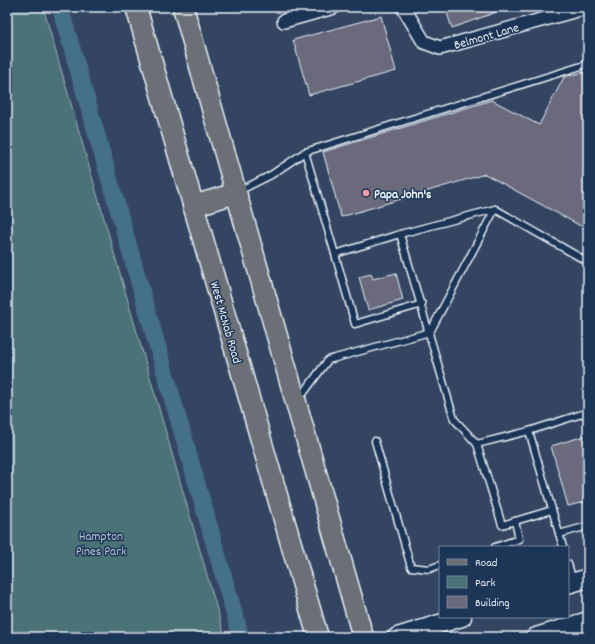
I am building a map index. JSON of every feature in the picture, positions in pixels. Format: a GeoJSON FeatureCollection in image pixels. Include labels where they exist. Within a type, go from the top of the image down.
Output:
{"type":"FeatureCollection","features":[{"type":"Feature","properties":{"kind":"main road","name":"West McNab Road"},"geometry":{"type":"LineString","coordinates":[[136,7],[318,637]]}},
{"type":"Feature","properties":{"kind":"main road"},"geometry":{"type":"LineString","coordinates":[[183,7],[363,637]]}},
{"type":"Feature","properties":{"kind":"main road"},"geometry":{"type":"LineString","coordinates":[[194,206],[236,193]]}},
{"type":"Feature","properties":{"kind":"street"},"geometry":{"type":"LineString","coordinates":[[284,21],[334,7]]}},
{"type":"Feature","properties":{"kind":"street","name":"Belmont Lane"},"geometry":{"type":"LineString","coordinates":[[403,7],[424,42],[440,48],[588,7]]}},
{"type":"Feature","properties":{"kind":"street"},"geometry":{"type":"LineString","coordinates":[[397,637],[459,618]]}},
{"type":"Feature","properties":{"kind":"street"},"geometry":{"type":"LineString","coordinates":[[536,637],[588,621]]}},
{"type":"Feature","properties":{"kind":"lane"},"geometry":{"type":"LineString","coordinates":[[236,193],[271,175],[305,152],[588,64]]}},
{"type":"Feature","properties":{"kind":"lane"},"geometry":{"type":"LineString","coordinates":[[305,152],[355,324],[422,304]]}},
{"type":"Feature","properties":{"kind":"lane"},"geometry":{"type":"LineString","coordinates":[[335,254],[400,234],[495,209],[588,262]]}},
{"type":"Feature","properties":{"kind":"lane"},"geometry":{"type":"LineString","coordinates":[[296,403],[328,360],[430,332],[495,209]]}},
{"type":"Feature","properties":{"kind":"lane"},"geometry":{"type":"LineString","coordinates":[[400,234],[422,304],[454,419],[478,444],[502,524],[552,510]]}},
{"type":"Feature","properties":{"kind":"lane"},"geometry":{"type":"LineString","coordinates":[[478,444],[529,431],[588,412]]}},
{"type":"Feature","properties":{"kind":"lane"},"geometry":{"type":"LineString","coordinates":[[529,431],[563,546]]}},
{"type":"Feature","properties":{"kind":"lane"},"geometry":{"type":"LineString","coordinates":[[375,441],[410,566],[429,569],[439,565]]}},
{"type":"Feature","properties":{"kind":"lane"},"geometry":{"type":"LineString","coordinates":[[497,546],[519,539],[515,521]]}},
{"type":"Feature","properties":{"kind":"lane"},"geometry":{"type":"LineString","coordinates":[[559,534],[588,526]]}},
{"type":"Feature","properties":{"kind":"lane"},"geometry":{"type":"LineString","coordinates":[[569,566],[577,582]]}},
{"type":"Feature","properties":{"kind":"green space","name":"Hampton Pines Park"},"geometry":{"type":"Polygon","coordinates":[[[7,7],[43,7],[225,637],[7,637],[7,7]]]}},
{"type":"Feature","properties":{"kind":"building"},"geometry":{"type":"Polygon","coordinates":[[[445,7],[505,7],[505,9],[452,28],[445,7]]]}},
{"type":"Feature","properties":{"kind":"building"},"geometry":{"type":"Polygon","coordinates":[[[381,16],[396,71],[309,95],[293,40],[381,16]]]}},
{"type":"Feature","properties":{"kind":"building"},"geometry":{"type":"Polygon","coordinates":[[[588,71],[588,230],[485,174],[341,217],[323,152],[492,100],[539,125],[564,77],[588,71]]]}},
{"type":"Feature","properties":{"kind":"building"},"geometry":{"type":"Polygon","coordinates":[[[396,273],[403,300],[368,310],[359,277],[371,274],[373,279],[396,273]]]}},
{"type":"Feature","properties":{"kind":"building"},"geometry":{"type":"Polygon","coordinates":[[[588,435],[588,501],[568,506],[551,446],[588,435]]]}},
{"type":"Feature","properties":{"kind":"waterway"},"geometry":{"type":"LineString","coordinates":[[60,7],[241,637]]}},
{"type":"Feature","properties":{"kind":"place","name":"Papa John's"},"geometry":{"type":"Point","coordinates":[366,193]}}]}
